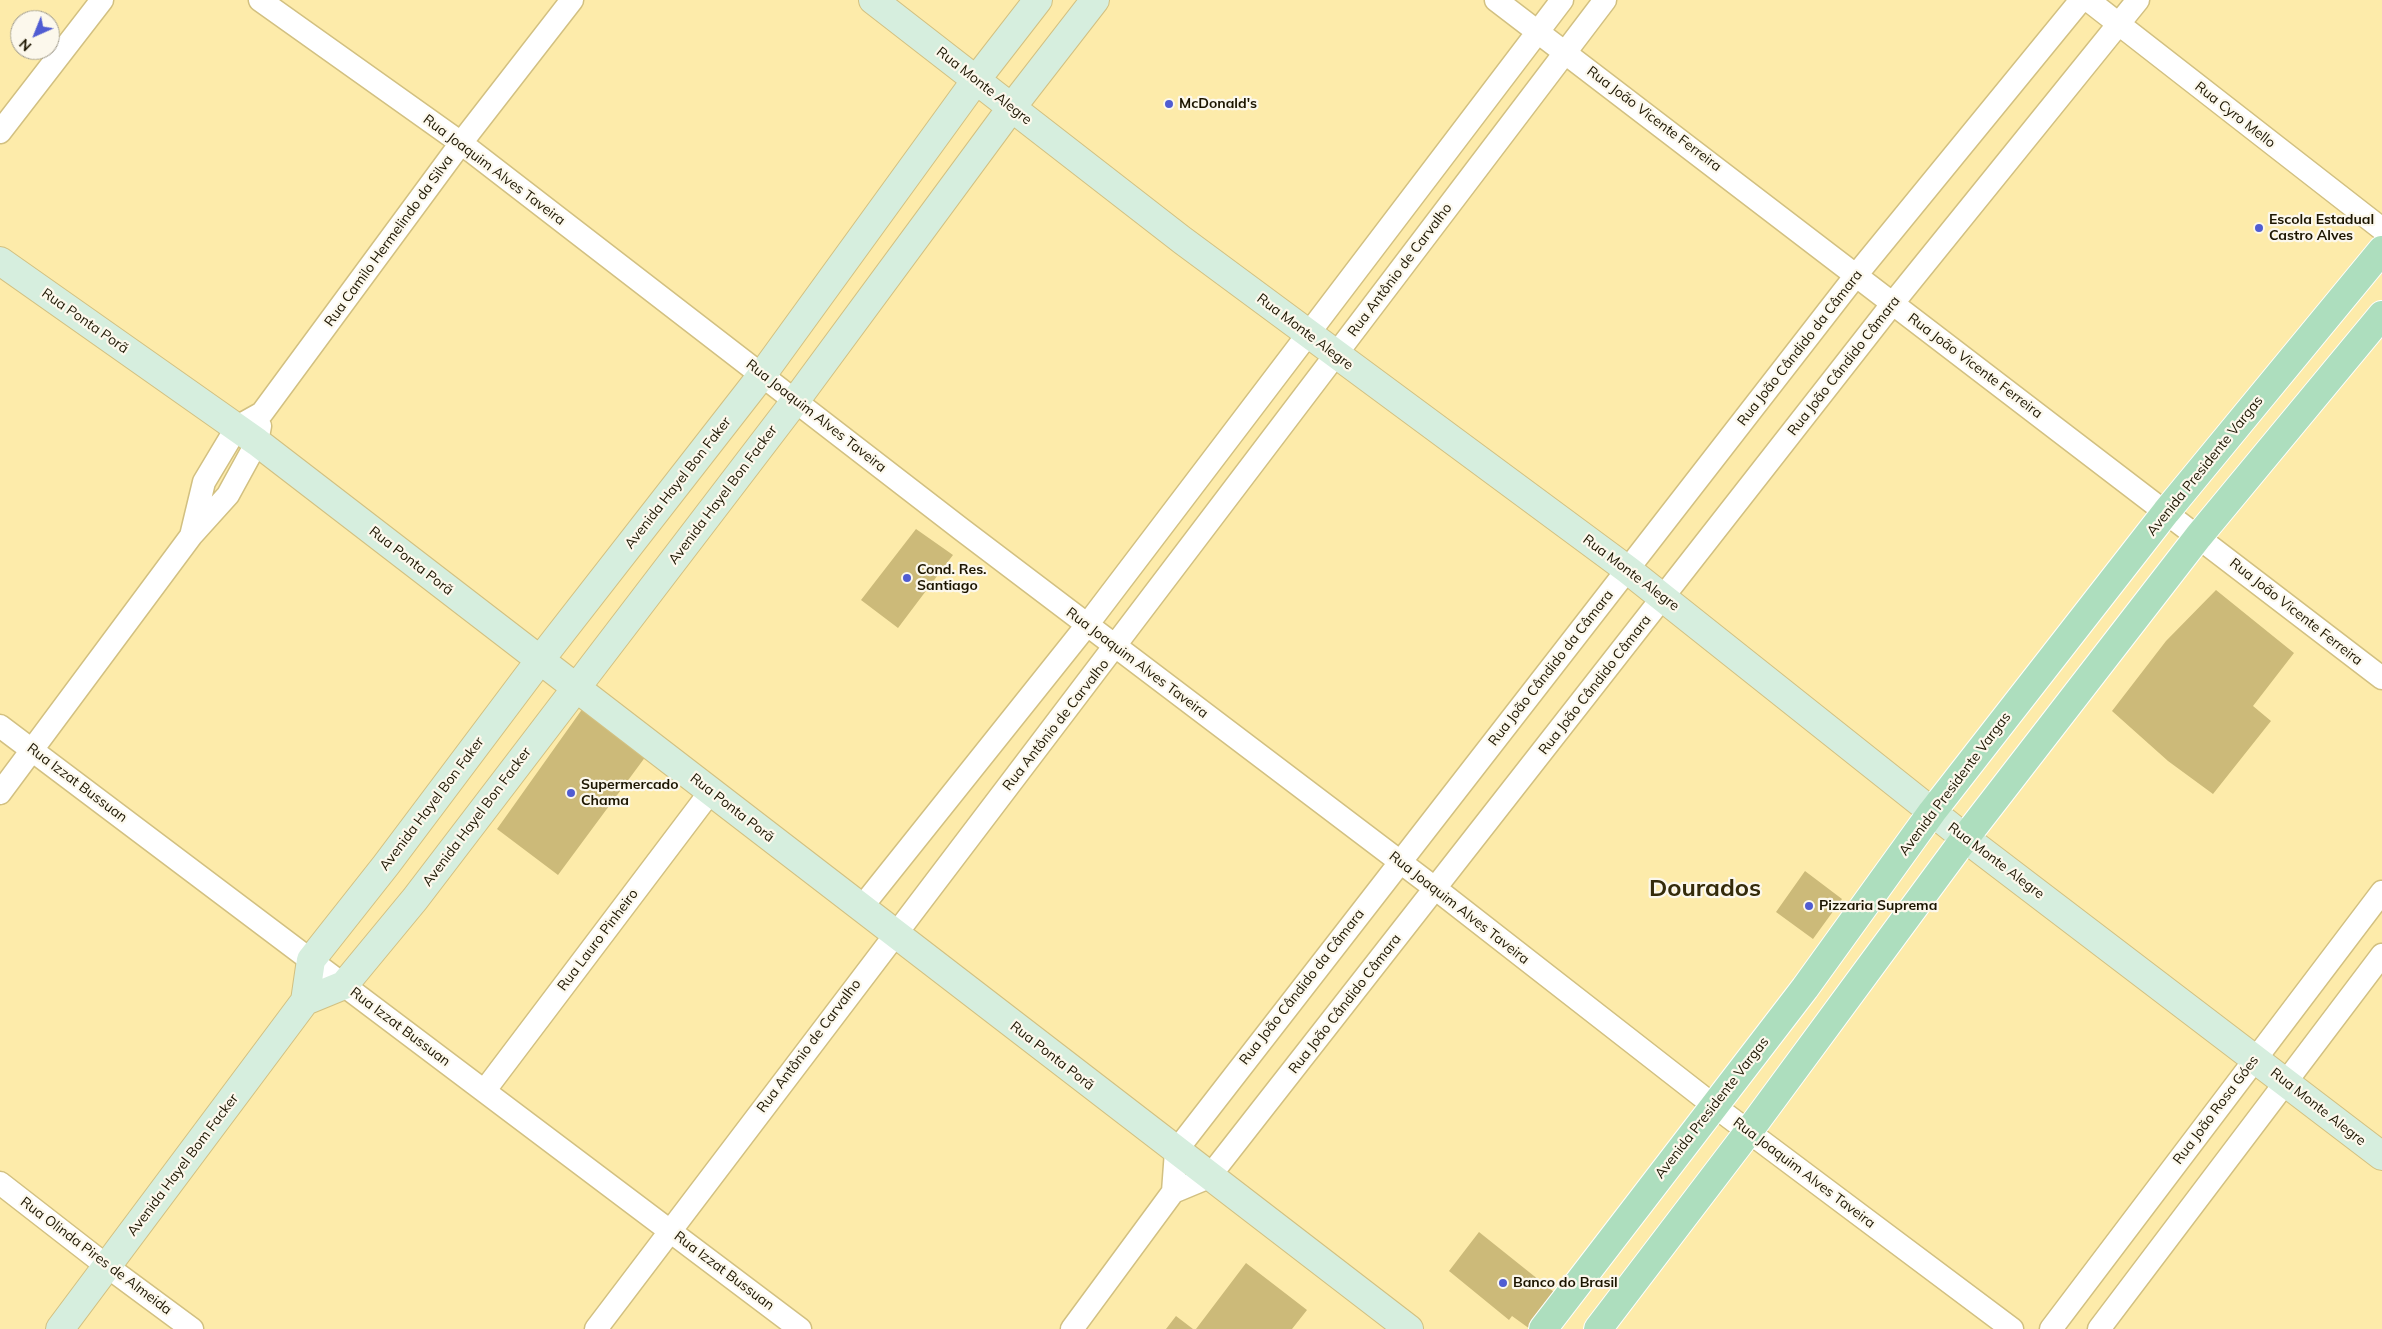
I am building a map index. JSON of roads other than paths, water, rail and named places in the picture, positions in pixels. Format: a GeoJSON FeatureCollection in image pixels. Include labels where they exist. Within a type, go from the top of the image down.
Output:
{"type":"FeatureCollection","features":[{"type":"Feature","properties":{"kind":"main road","name":"Avenida Presidente Vargas"},"geometry":{"type":"LineString","coordinates":[[1543,1329],[1713,1105],[1805,988],[1932,812],[2166,512],[2382,250]]}},
{"type":"Feature","properties":{"kind":"main road"},"geometry":{"type":"LineString","coordinates":[[1598,1329],[1749,1131],[1965,838],[2134,619],[2198,537],[2382,315]]}},
{"type":"Feature","properties":{"kind":"main road"},"geometry":{"type":"LineString","coordinates":[[2103,593],[2134,619]]}},
{"type":"Feature","properties":{"kind":"street"},"geometry":{"type":"LineString","coordinates":[[0,132],[102,0]]}},
{"type":"Feature","properties":{"kind":"street","name":"Rua Joaquim Alves Taveira"},"geometry":{"type":"LineString","coordinates":[[260,0],[461,144],[1087,625],[1436,889],[1713,1105],[2012,1329]]}},
{"type":"Feature","properties":{"kind":"street","name":"Rua Camilo Hermelindo da Silva"},"geometry":{"type":"LineString","coordinates":[[33,750],[191,536],[204,482],[247,435],[262,412],[461,144],[572,0]]}},
{"type":"Feature","properties":{"kind":"street","name":"Rua Monte Alegre"},"geometry":{"type":"LineString","coordinates":[[873,0],[1182,240],[1628,570],[1965,838],[2382,1156]]}},
{"type":"Feature","properties":{"kind":"street","name":"Avenida Hayel Bon Faker"},"geometry":{"type":"LineString","coordinates":[[311,960],[386,865],[540,660],[762,375],[976,80],[1038,0]]}},
{"type":"Feature","properties":{"kind":"street","name":"Avenida Hayel Bon Facker"},"geometry":{"type":"LineString","coordinates":[[344,985],[415,899],[796,400],[1012,108],[1095,0]]}},
{"type":"Feature","properties":{"kind":"street","name":"Rua João Vicente Ferreira"},"geometry":{"type":"LineString","coordinates":[[1496,0],[1857,274],[1892,303],[2382,678]]}},
{"type":"Feature","properties":{"kind":"street"},"geometry":{"type":"LineString","coordinates":[[861,908],[1087,625],[1562,0]]}},
{"type":"Feature","properties":{"kind":"street","name":"Rua Antônio de Carvalho"},"geometry":{"type":"LineString","coordinates":[[596,1329],[894,934],[1116,647],[1605,0]]}},
{"type":"Feature","properties":{"kind":"street","name":"Rua João Cândido da Câmara"},"geometry":{"type":"LineString","coordinates":[[1176,1151],[1857,274],[2081,0]]}},
{"type":"Feature","properties":{"kind":"street","name":"Rua Cyro Mello"},"geometry":{"type":"LineString","coordinates":[[2088,0],[2382,229]]}},
{"type":"Feature","properties":{"kind":"street","name":"Rua João Cândido Câmara"},"geometry":{"type":"LineString","coordinates":[[1173,1192],[1209,1177],[1664,598],[1892,303],[2138,0]]}},
{"type":"Feature","properties":{"kind":"street","name":"Rua Ponta Porã"},"geometry":{"type":"LineString","coordinates":[[0,261],[247,435],[1409,1329]]}},
{"type":"Feature","properties":{"kind":"street","name":"Rua Izzat Bussuan"},"geometry":{"type":"LineString","coordinates":[[0,726],[800,1329]]}},
{"type":"Feature","properties":{"kind":"street"},"geometry":{"type":"LineString","coordinates":[[0,793],[33,750]]}},
{"type":"Feature","properties":{"kind":"street","name":"Rua Lauro Pinheiro"},"geometry":{"type":"LineString","coordinates":[[484,1090],[711,791]]}},
{"type":"Feature","properties":{"kind":"street","name":"Rua João Rosa Góes"},"geometry":{"type":"LineString","coordinates":[[2051,1329],[2254,1058],[2382,892]]}},
{"type":"Feature","properties":{"kind":"street"},"geometry":{"type":"LineString","coordinates":[[2099,1329],[2382,955]]}},
{"type":"Feature","properties":{"kind":"street","name":"Avenida Hayel Bom Facker"},"geometry":{"type":"LineString","coordinates":[[60,1329],[305,1001],[311,960]]}},
{"type":"Feature","properties":{"kind":"street"},"geometry":{"type":"LineString","coordinates":[[305,1001],[344,985]]}},
{"type":"Feature","properties":{"kind":"street"},"geometry":{"type":"LineString","coordinates":[[1072,1329],[1173,1192],[1176,1151]]}},
{"type":"Feature","properties":{"kind":"street","name":"Rua Olinda Pires de Almeida"},"geometry":{"type":"LineString","coordinates":[[0,1183],[192,1329]]}},
{"type":"Feature","properties":{"kind":"place","name":"McDonald's"},"geometry":{"type":"Point","coordinates":[1169,104]}},
{"type":"Feature","properties":{"kind":"place","name":"Escola Estadual Castro Alves"},"geometry":{"type":"Point","coordinates":[2259,228]}},
{"type":"Feature","properties":{"kind":"place","name":"Cond. Res. Santiago"},"geometry":{"type":"Point","coordinates":[907,578]}},
{"type":"Feature","properties":{"kind":"place","name":"Supermercado Chama"},"geometry":{"type":"Point","coordinates":[571,793]}},
{"type":"Feature","properties":{"kind":"place","name":"Pizzaria Suprema"},"geometry":{"type":"Point","coordinates":[1809,906]}},
{"type":"Feature","properties":{"kind":"place","name":"Banco do Brasil"},"geometry":{"type":"Point","coordinates":[1503,1283]}},
{"type":"Feature","properties":{"kind":"district","name":"Dourados"},"geometry":{"type":"Point","coordinates":[1705,889]}}]}
